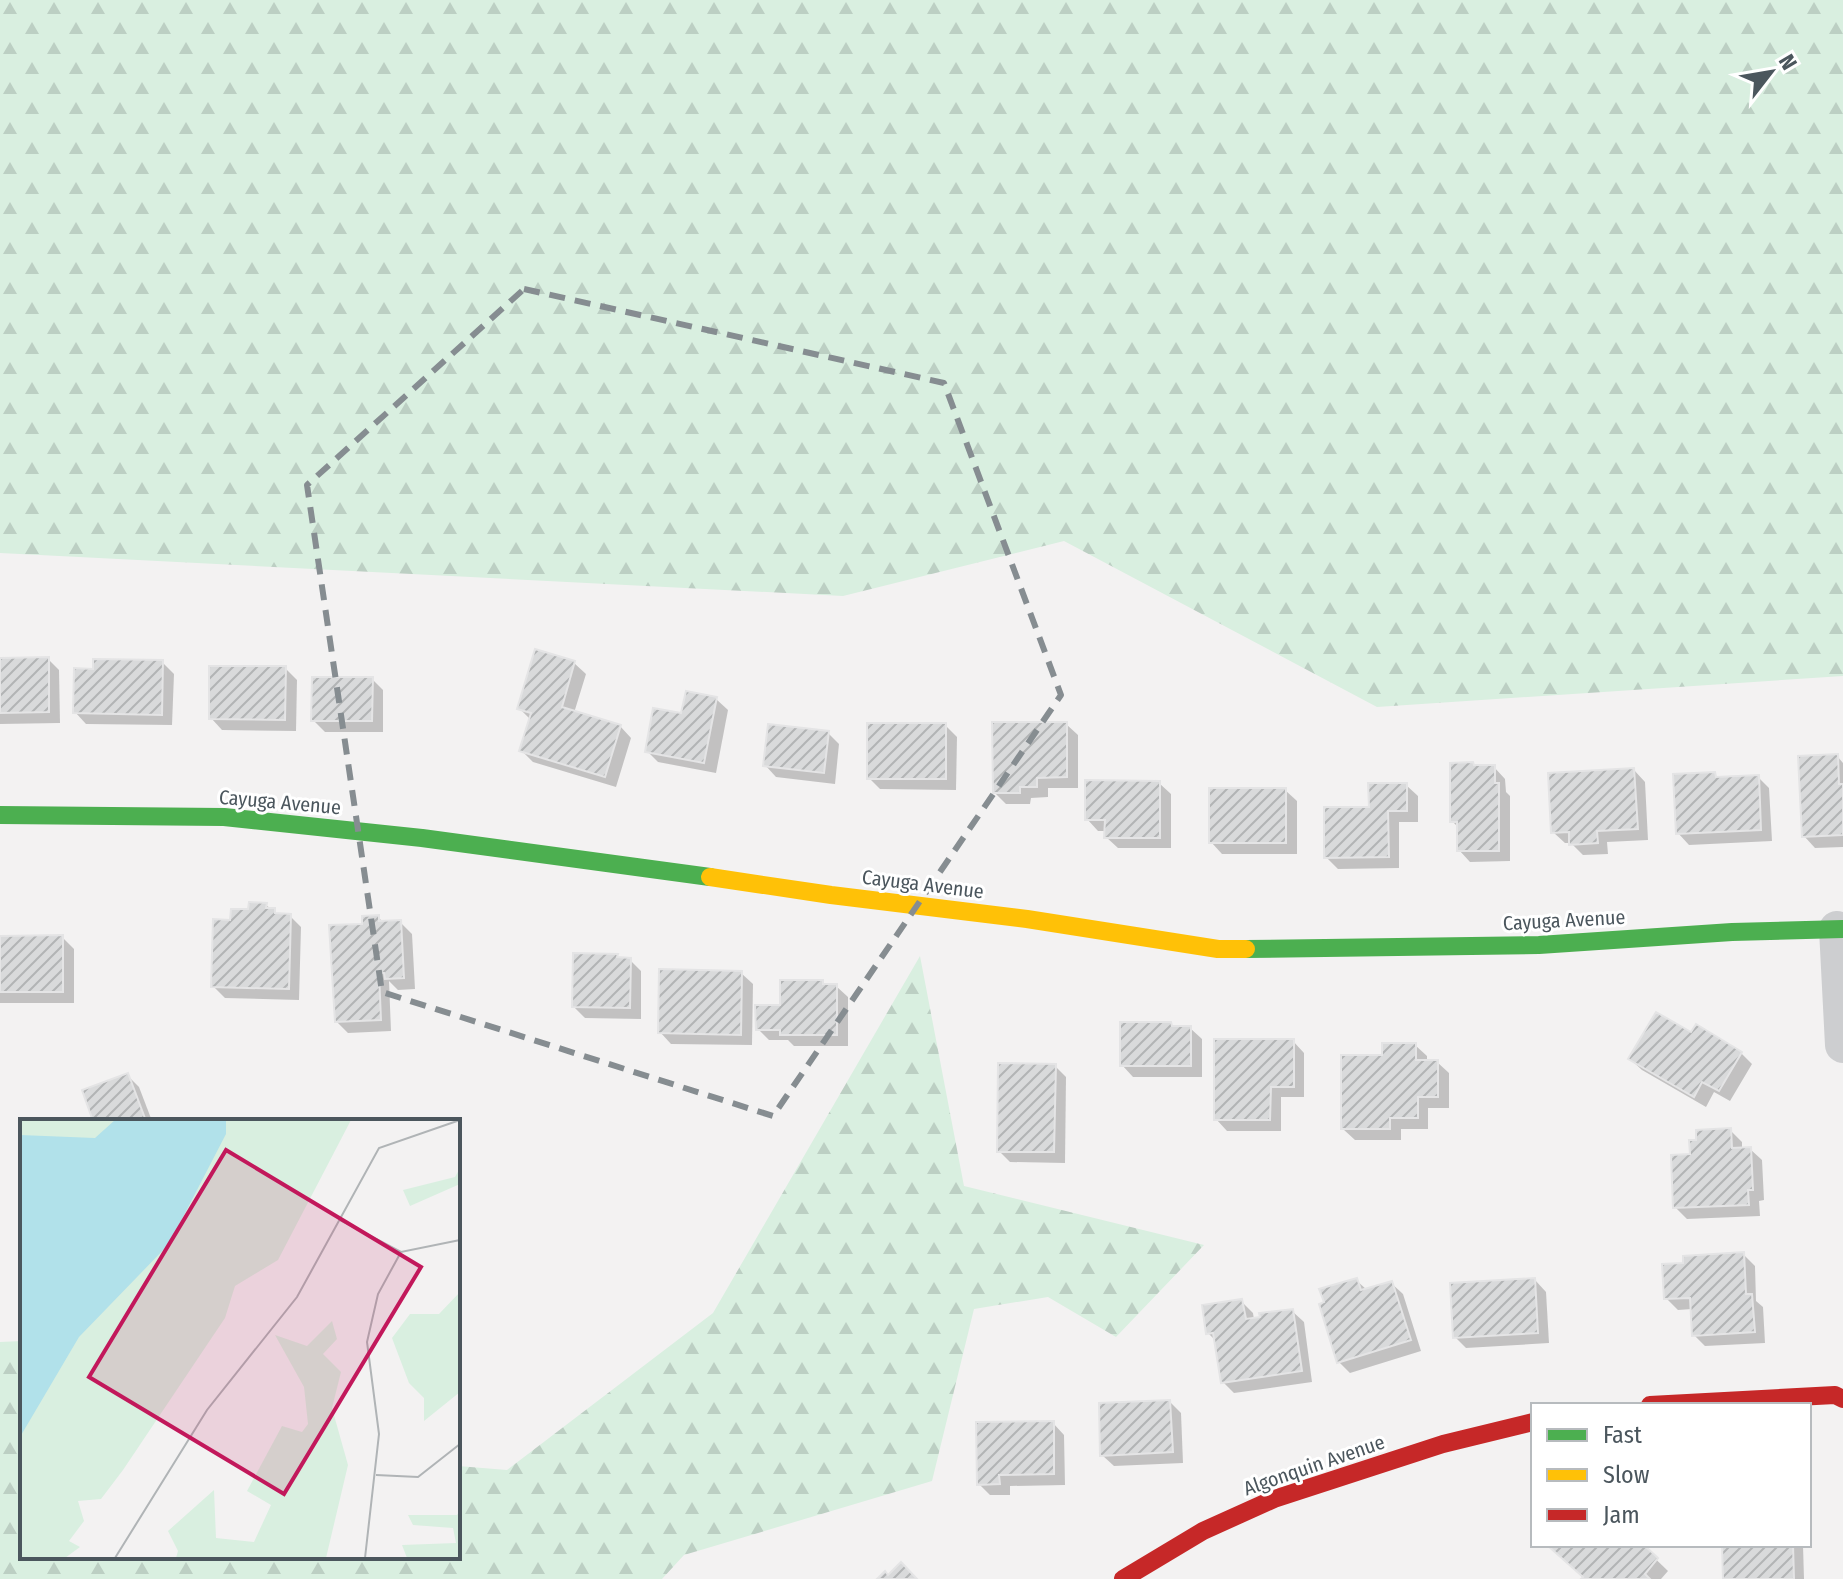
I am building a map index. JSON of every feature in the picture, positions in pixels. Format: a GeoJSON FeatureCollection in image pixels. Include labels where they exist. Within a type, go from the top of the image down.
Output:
{"type":"FeatureCollection","features":[{"type":"Feature","properties":{"kind":"street","name":"Cayuga Avenue"},"geometry":{"type":"LineString","coordinates":[[0,815],[224,817],[422,838],[1027,919],[1218,949],[1539,945],[1732,932],[1840,929]]}},
{"type":"Feature","properties":{"kind":"street"},"geometry":{"type":"LineString","coordinates":[[1840,929],[1843,1045]]}},
{"type":"Feature","properties":{"kind":"street"},"geometry":{"type":"LineString","coordinates":[[1687,1403],[1835,1395],[1843,1399]]}},
{"type":"Feature","properties":{"kind":"street","name":"Algonquin Avenue"},"geometry":{"type":"LineString","coordinates":[[1123,1579],[1203,1531],[1274,1499],[1443,1444],[1531,1422]]}},
{"type":"Feature","properties":{"kind":"highlighted area"},"geometry":{"type":"Polygon","coordinates":[[[524,289],[944,383],[1061,695],[773,1116],[382,992],[307,485],[524,289]]]}},
{"type":"Feature","properties":{"kind":"green space"},"geometry":{"type":"Polygon","coordinates":[[[0,0],[1843,0],[1843,676],[1377,707],[1064,541],[843,596],[0,553],[0,0]]]}},
{"type":"Feature","properties":{"kind":"green space"},"geometry":{"type":"Polygon","coordinates":[[[920,956],[964,1186],[1204,1245],[1116,1337],[1048,1297],[974,1309],[932,1481],[684,1555],[662,1579],[0,1579],[0,1342],[20,1341],[20,1559],[460,1559],[460,1466],[507,1470],[713,1313],[920,956]]]}},
{"type":"Feature","properties":{"kind":"building"},"geometry":{"type":"Polygon","coordinates":[[[535,649],[575,661],[562,707],[621,725],[605,777],[519,751],[531,713],[517,709],[535,649]]]}},
{"type":"Feature","properties":{"kind":"building"},"geometry":{"type":"Polygon","coordinates":[[[49,657],[49,712],[0,713],[0,658],[49,657]]]}},
{"type":"Feature","properties":{"kind":"building"},"geometry":{"type":"Polygon","coordinates":[[[93,659],[163,660],[162,715],[73,713],[74,668],[93,669],[93,659]]]}},
{"type":"Feature","properties":{"kind":"building"},"geometry":{"type":"Polygon","coordinates":[[[209,666],[286,666],[285,720],[209,719],[209,666]]]}},
{"type":"Feature","properties":{"kind":"building"},"geometry":{"type":"Polygon","coordinates":[[[312,677],[373,677],[372,721],[311,721],[312,677]]]}},
{"type":"Feature","properties":{"kind":"building"},"geometry":{"type":"Polygon","coordinates":[[[686,691],[717,697],[704,763],[645,752],[653,708],[681,713],[686,691]]]}},
{"type":"Feature","properties":{"kind":"building"},"geometry":{"type":"Polygon","coordinates":[[[992,722],[1067,722],[1067,777],[1037,778],[1037,787],[1020,787],[1020,793],[993,793],[992,722]]]}},
{"type":"Feature","properties":{"kind":"building"},"geometry":{"type":"Polygon","coordinates":[[[867,723],[946,723],[946,779],[867,779],[867,723]]]}},
{"type":"Feature","properties":{"kind":"building"},"geometry":{"type":"Polygon","coordinates":[[[768,724],[829,731],[824,773],[763,766],[768,724]]]}},
{"type":"Feature","properties":{"kind":"building"},"geometry":{"type":"Polygon","coordinates":[[[1838,754],[1839,784],[1843,784],[1843,835],[1802,837],[1798,756],[1838,754]]]}},
{"type":"Feature","properties":{"kind":"building"},"geometry":{"type":"Polygon","coordinates":[[[1473,762],[1474,765],[1495,765],[1495,783],[1499,783],[1499,851],[1457,851],[1457,822],[1450,822],[1450,763],[1473,762]]]}},
{"type":"Feature","properties":{"kind":"building"},"geometry":{"type":"Polygon","coordinates":[[[1634,768],[1638,829],[1597,831],[1598,843],[1569,845],[1569,832],[1551,833],[1548,773],[1634,768]]]}},
{"type":"Feature","properties":{"kind":"building"},"geometry":{"type":"Polygon","coordinates":[[[1715,772],[1716,777],[1759,775],[1761,830],[1676,834],[1673,774],[1715,772]]]}},
{"type":"Feature","properties":{"kind":"building"},"geometry":{"type":"Polygon","coordinates":[[[1085,780],[1160,781],[1160,838],[1104,838],[1105,820],[1085,820],[1085,780]]]}},
{"type":"Feature","properties":{"kind":"building"},"geometry":{"type":"Polygon","coordinates":[[[1368,783],[1407,783],[1407,811],[1388,811],[1389,857],[1324,858],[1324,807],[1369,807],[1368,783]]]}},
{"type":"Feature","properties":{"kind":"building"},"geometry":{"type":"Polygon","coordinates":[[[1209,788],[1286,788],[1286,843],[1209,843],[1209,788]]]}},
{"type":"Feature","properties":{"kind":"building"},"geometry":{"type":"Polygon","coordinates":[[[249,902],[267,903],[266,908],[275,908],[275,913],[291,914],[289,989],[211,987],[213,919],[230,920],[231,909],[248,909],[249,902]]]}},
{"type":"Feature","properties":{"kind":"building"},"geometry":{"type":"Polygon","coordinates":[[[379,915],[379,921],[401,920],[404,978],[385,979],[384,973],[379,973],[381,1020],[335,1022],[329,925],[362,924],[362,916],[379,915]]]}},
{"type":"Feature","properties":{"kind":"building"},"geometry":{"type":"Polygon","coordinates":[[[63,935],[63,992],[0,992],[0,936],[63,935]]]}},
{"type":"Feature","properties":{"kind":"building"},"geometry":{"type":"Polygon","coordinates":[[[573,953],[618,954],[617,957],[631,958],[630,1008],[572,1007],[573,953]]]}},
{"type":"Feature","properties":{"kind":"building"},"geometry":{"type":"Polygon","coordinates":[[[659,969],[742,971],[741,1035],[658,1033],[659,969]]]}},
{"type":"Feature","properties":{"kind":"building"},"geometry":{"type":"Polygon","coordinates":[[[780,980],[823,980],[823,984],[837,984],[837,1035],[780,1035],[780,1030],[756,1030],[755,1005],[780,1005],[780,980]]]}},
{"type":"Feature","properties":{"kind":"building"},"geometry":{"type":"Polygon","coordinates":[[[1656,1012],[1691,1032],[1696,1024],[1742,1052],[1719,1091],[1702,1082],[1694,1097],[1628,1059],[1656,1012]]]}},
{"type":"Feature","properties":{"kind":"building"},"geometry":{"type":"Polygon","coordinates":[[[1120,1022],[1171,1022],[1172,1026],[1191,1026],[1191,1066],[1120,1066],[1120,1022]]]}},
{"type":"Feature","properties":{"kind":"building"},"geometry":{"type":"Polygon","coordinates":[[[1214,1039],[1294,1039],[1294,1087],[1271,1087],[1270,1120],[1214,1120],[1214,1039]]]}},
{"type":"Feature","properties":{"kind":"building"},"geometry":{"type":"Polygon","coordinates":[[[1382,1043],[1416,1043],[1416,1060],[1438,1060],[1438,1097],[1418,1097],[1418,1118],[1390,1118],[1390,1129],[1341,1129],[1341,1055],[1382,1055],[1382,1043]]]}},
{"type":"Feature","properties":{"kind":"building"},"geometry":{"type":"Polygon","coordinates":[[[998,1063],[1056,1064],[1054,1152],[997,1152],[998,1063]]]}},
{"type":"Feature","properties":{"kind":"building"},"geometry":{"type":"Polygon","coordinates":[[[128,1073],[145,1119],[92,1119],[82,1090],[128,1073]]]}},
{"type":"Feature","properties":{"kind":"building"},"geometry":{"type":"Polygon","coordinates":[[[1731,1128],[1732,1148],[1751,1147],[1753,1190],[1748,1190],[1749,1205],[1673,1208],[1671,1155],[1690,1154],[1689,1140],[1696,1140],[1696,1130],[1731,1128]]]}},
{"type":"Feature","properties":{"kind":"building"},"geometry":{"type":"Polygon","coordinates":[[[1744,1252],[1746,1294],[1752,1294],[1755,1332],[1692,1336],[1690,1298],[1664,1299],[1662,1264],[1683,1263],[1683,1256],[1744,1252]]]}},
{"type":"Feature","properties":{"kind":"building"},"geometry":{"type":"Polygon","coordinates":[[[1357,1278],[1361,1290],[1392,1281],[1411,1340],[1337,1363],[1319,1304],[1324,1302],[1319,1289],[1357,1278]]]}},
{"type":"Feature","properties":{"kind":"building"},"geometry":{"type":"Polygon","coordinates":[[[1535,1278],[1538,1333],[1453,1338],[1450,1283],[1535,1278]]]}},
{"type":"Feature","properties":{"kind":"building"},"geometry":{"type":"Polygon","coordinates":[[[1242,1299],[1246,1319],[1260,1317],[1259,1313],[1293,1309],[1302,1371],[1221,1383],[1213,1333],[1206,1334],[1202,1305],[1242,1299]]]}},
{"type":"Feature","properties":{"kind":"building"},"geometry":{"type":"Polygon","coordinates":[[[1170,1400],[1173,1452],[1100,1456],[1099,1403],[1170,1400]]]}},
{"type":"Feature","properties":{"kind":"building"},"geometry":{"type":"Polygon","coordinates":[[[1054,1421],[1054,1474],[999,1475],[1000,1484],[977,1485],[976,1422],[1054,1421]]]}},
{"type":"Feature","properties":{"kind":"building"},"geometry":{"type":"Polygon","coordinates":[[[1549,1547],[1646,1547],[1658,1558],[1645,1574],[1650,1579],[1581,1579],[1583,1577],[1549,1547]]]}},
{"type":"Feature","properties":{"kind":"building"},"geometry":{"type":"Polygon","coordinates":[[[1722,1547],[1793,1547],[1794,1579],[1723,1579],[1722,1547]]]}},
{"type":"Feature","properties":{"kind":"building"},"geometry":{"type":"Polygon","coordinates":[[[901,1562],[917,1579],[877,1579],[885,1571],[888,1575],[901,1562]]]}},
{"type":"Feature","properties":{"kind":"traffic: fast"},"geometry":{"type":"LineString","coordinates":[[0,815],[224,817],[422,838],[710,877]]}},
{"type":"Feature","properties":{"kind":"traffic: fast"},"geometry":{"type":"LineString","coordinates":[[1246,949],[1539,945],[1732,932],[1843,929]]}},
{"type":"Feature","properties":{"kind":"traffic: slow"},"geometry":{"type":"LineString","coordinates":[[710,877],[1027,919],[1218,949],[1246,949]]}},
{"type":"Feature","properties":{"kind":"traffic: jam"},"geometry":{"type":"LineString","coordinates":[[1687,1403],[1835,1395],[1843,1399]]}},
{"type":"Feature","properties":{"kind":"traffic: jam"},"geometry":{"type":"LineString","coordinates":[[1123,1579],[1203,1531],[1274,1499],[1443,1444],[1531,1422]]}}]}
